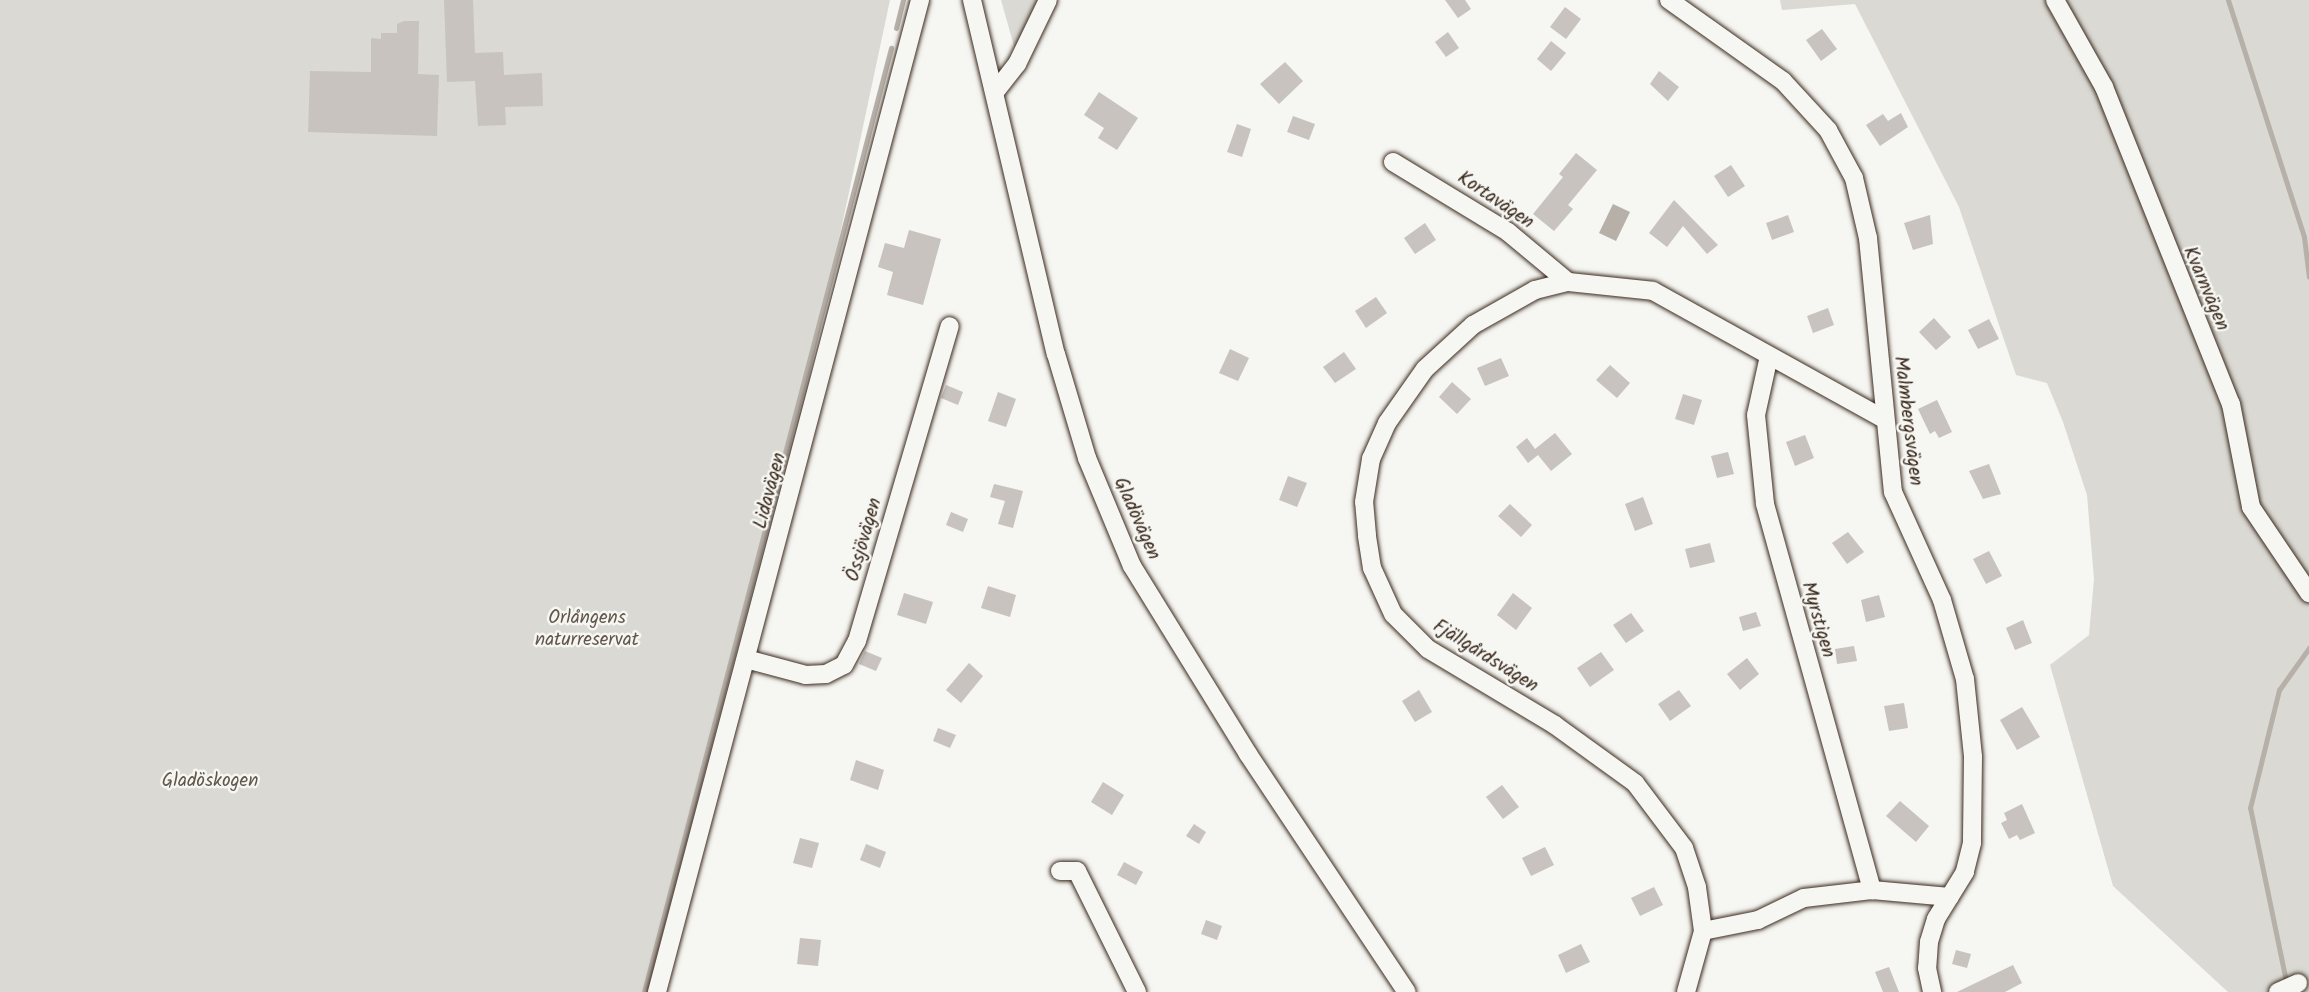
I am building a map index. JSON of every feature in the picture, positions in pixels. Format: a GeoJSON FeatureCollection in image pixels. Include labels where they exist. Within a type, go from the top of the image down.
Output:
{"type":"FeatureCollection","features":[{"type":"Feature","properties":{"kind":"street","name":"Lidavägen"},"geometry":{"type":"LineString","coordinates":[[657,992],[920,0]]}},
{"type":"Feature","properties":{"kind":"street","name":"Gladövägen"},"geometry":{"type":"LineString","coordinates":[[972,0],[1056,354],[1087,458],[1132,566],[1248,754],[1407,992]]}},
{"type":"Feature","properties":{"kind":"street"},"geometry":{"type":"LineString","coordinates":[[995,92],[1017,64],[1048,0]]}},
{"type":"Feature","properties":{"kind":"street","name":"Malmbergsvägen"},"geometry":{"type":"LineString","coordinates":[[1669,0],[1783,81],[1828,130],[1854,178],[1867,238],[1882,418],[1893,492],[1942,600],[1965,679],[1973,757],[1972,843],[1965,872],[1936,919],[1929,942],[1927,968],[1932,992]]}},
{"type":"Feature","properties":{"kind":"street","name":"Kvarnvägen"},"geometry":{"type":"LineString","coordinates":[[2055,0],[2104,87],[2168,257],[2231,404],[2250,507],[2309,593]]}},
{"type":"Feature","properties":{"kind":"street","name":"Kortavägen"},"geometry":{"type":"LineString","coordinates":[[1393,162],[1508,232],[1568,282]]}},
{"type":"Feature","properties":{"kind":"street","name":"Fjällgårdsvägen"},"geometry":{"type":"LineString","coordinates":[[1686,992],[1703,931],[1697,887],[1684,848],[1634,783],[1555,725],[1428,649],[1393,614],[1372,568],[1364,502],[1371,459],[1387,423],[1425,369],[1473,325],[1535,290],[1568,282],[1653,291],[1882,418]]}},
{"type":"Feature","properties":{"kind":"street","name":"Össjövägen"},"geometry":{"type":"LineString","coordinates":[[747,659],[806,675],[826,674],[844,665],[857,642],[950,327]]}},
{"type":"Feature","properties":{"kind":"street","name":"Myrstigen"},"geometry":{"type":"LineString","coordinates":[[1769,356],[1756,415],[1765,504],[1872,890]]}},
{"type":"Feature","properties":{"kind":"street"},"geometry":{"type":"LineString","coordinates":[[1060,872],[1077,871],[1137,992]]}},
{"type":"Feature","properties":{"kind":"street"},"geometry":{"type":"LineString","coordinates":[[1703,931],[1758,920],[1804,898],[1872,890],[1951,897]]}},
{"type":"Feature","properties":{"kind":"street"},"geometry":{"type":"LineString","coordinates":[[2278,992],[2298,982]]}},
{"type":"Feature","properties":{"kind":"green space"},"geometry":{"type":"Polygon","coordinates":[[[0,0],[890,0],[793,455],[651,992],[0,992],[0,0]]]}},
{"type":"Feature","properties":{"kind":"green space"},"geometry":{"type":"Polygon","coordinates":[[[1001,0],[1042,0],[1016,53],[1001,0]]]}},
{"type":"Feature","properties":{"kind":"green space"},"geometry":{"type":"Polygon","coordinates":[[[1780,0],[2309,0],[2309,992],[2228,992],[2113,886],[2050,665],[2089,635],[2094,579],[2087,495],[2063,422],[2047,383],[2016,375],[1959,207],[1855,4],[1782,10],[1780,0]]]}},
{"type":"Feature","properties":{"kind":"shaded area"},"geometry":{"type":"Polygon","coordinates":[[[1613,204],[1630,212],[1616,241],[1599,233],[1613,204]]]}},
{"type":"Feature","properties":{"kind":"building"},"geometry":{"type":"Polygon","coordinates":[[[444,0],[473,0],[475,53],[503,52],[504,75],[542,73],[543,106],[505,107],[506,125],[478,126],[475,81],[447,82],[444,0]]]}},
{"type":"Feature","properties":{"kind":"building"},"geometry":{"type":"Polygon","coordinates":[[[1445,0],[1465,0],[1471,9],[1458,18],[1445,0]]]}},
{"type":"Feature","properties":{"kind":"building"},"geometry":{"type":"Polygon","coordinates":[[[1565,7],[1581,19],[1566,39],[1550,27],[1565,7]]]}},
{"type":"Feature","properties":{"kind":"building"},"geometry":{"type":"Polygon","coordinates":[[[419,21],[418,74],[439,75],[437,136],[308,132],[310,71],[371,72],[371,38],[381,39],[381,33],[397,33],[397,24],[419,21]]]}},
{"type":"Feature","properties":{"kind":"building"},"geometry":{"type":"Polygon","coordinates":[[[1822,29],[1837,49],[1821,61],[1806,40],[1822,29]]]}},
{"type":"Feature","properties":{"kind":"building"},"geometry":{"type":"Polygon","coordinates":[[[1448,32],[1459,48],[1446,57],[1435,42],[1448,32]]]}},
{"type":"Feature","properties":{"kind":"building"},"geometry":{"type":"Polygon","coordinates":[[[1551,41],[1566,53],[1551,71],[1537,59],[1551,41]]]}},
{"type":"Feature","properties":{"kind":"building"},"geometry":{"type":"Polygon","coordinates":[[[1285,62],[1303,81],[1279,104],[1260,84],[1285,62]]]}},
{"type":"Feature","properties":{"kind":"building"},"geometry":{"type":"Polygon","coordinates":[[[1659,71],[1679,87],[1668,101],[1650,84],[1659,71]]]}},
{"type":"Feature","properties":{"kind":"building"},"geometry":{"type":"Polygon","coordinates":[[[1099,92],[1138,118],[1117,150],[1098,138],[1104,128],[1084,115],[1099,92]]]}},
{"type":"Feature","properties":{"kind":"building"},"geometry":{"type":"Polygon","coordinates":[[[1901,113],[1908,127],[1880,146],[1866,125],[1883,114],[1888,121],[1901,113]]]}},
{"type":"Feature","properties":{"kind":"building"},"geometry":{"type":"Polygon","coordinates":[[[1293,116],[1315,124],[1309,140],[1287,132],[1293,116]]]}},
{"type":"Feature","properties":{"kind":"building"},"geometry":{"type":"Polygon","coordinates":[[[1237,124],[1251,129],[1242,157],[1227,152],[1237,124]]]}},
{"type":"Feature","properties":{"kind":"building"},"geometry":{"type":"Polygon","coordinates":[[[1576,153],[1597,170],[1568,205],[1573,209],[1554,231],[1533,214],[1563,177],[1559,174],[1576,153]]]}},
{"type":"Feature","properties":{"kind":"building"},"geometry":{"type":"Polygon","coordinates":[[[1731,165],[1745,186],[1728,197],[1714,176],[1731,165]]]}},
{"type":"Feature","properties":{"kind":"building"},"geometry":{"type":"Polygon","coordinates":[[[1674,200],[1718,245],[1707,254],[1683,226],[1667,247],[1649,233],[1674,200]]]}},
{"type":"Feature","properties":{"kind":"building"},"geometry":{"type":"Polygon","coordinates":[[[1788,215],[1794,232],[1772,240],[1766,223],[1788,215]]]}},
{"type":"Feature","properties":{"kind":"building"},"geometry":{"type":"Polygon","coordinates":[[[1930,215],[1933,244],[1913,250],[1904,223],[1930,215]]]}},
{"type":"Feature","properties":{"kind":"building"},"geometry":{"type":"Polygon","coordinates":[[[1425,223],[1436,240],[1415,254],[1404,238],[1425,223]]]}},
{"type":"Feature","properties":{"kind":"building"},"geometry":{"type":"Polygon","coordinates":[[[909,230],[941,239],[923,305],[887,295],[893,272],[878,267],[885,243],[904,248],[909,230]]]}},
{"type":"Feature","properties":{"kind":"building"},"geometry":{"type":"Polygon","coordinates":[[[1376,297],[1387,313],[1366,328],[1355,311],[1376,297]]]}},
{"type":"Feature","properties":{"kind":"building"},"geometry":{"type":"Polygon","coordinates":[[[1828,308],[1834,325],[1813,333],[1807,316],[1828,308]]]}},
{"type":"Feature","properties":{"kind":"building"},"geometry":{"type":"Polygon","coordinates":[[[1934,318],[1951,337],[1936,350],[1919,332],[1934,318]]]}},
{"type":"Feature","properties":{"kind":"building"},"geometry":{"type":"Polygon","coordinates":[[[1989,319],[1999,339],[1978,349],[1968,330],[1989,319]]]}},
{"type":"Feature","properties":{"kind":"building"},"geometry":{"type":"Polygon","coordinates":[[[1230,349],[1249,358],[1238,381],[1219,373],[1230,349]]]}},
{"type":"Feature","properties":{"kind":"building"},"geometry":{"type":"Polygon","coordinates":[[[1344,352],[1356,369],[1335,383],[1323,367],[1344,352]]]}},
{"type":"Feature","properties":{"kind":"building"},"geometry":{"type":"Polygon","coordinates":[[[1501,358],[1509,376],[1485,386],[1477,368],[1501,358]]]}},
{"type":"Feature","properties":{"kind":"building"},"geometry":{"type":"Polygon","coordinates":[[[1610,365],[1630,383],[1617,398],[1596,380],[1610,365]]]}},
{"type":"Feature","properties":{"kind":"building"},"geometry":{"type":"Polygon","coordinates":[[[1452,382],[1471,399],[1457,414],[1439,397],[1452,382]]]}},
{"type":"Feature","properties":{"kind":"building"},"geometry":{"type":"Polygon","coordinates":[[[946,385],[963,392],[958,405],[941,398],[946,385]]]}},
{"type":"Feature","properties":{"kind":"building"},"geometry":{"type":"Polygon","coordinates":[[[998,392],[1016,399],[1006,427],[988,421],[998,392]]]}},
{"type":"Feature","properties":{"kind":"building"},"geometry":{"type":"Polygon","coordinates":[[[1683,394],[1702,400],[1694,425],[1675,419],[1683,394]]]}},
{"type":"Feature","properties":{"kind":"building"},"geometry":{"type":"Polygon","coordinates":[[[1937,400],[1952,432],[1939,438],[1935,431],[1930,434],[1918,409],[1937,400]]]}},
{"type":"Feature","properties":{"kind":"building"},"geometry":{"type":"Polygon","coordinates":[[[1555,433],[1572,454],[1551,471],[1538,455],[1528,463],[1516,447],[1527,438],[1535,449],[1555,433]]]}},
{"type":"Feature","properties":{"kind":"building"},"geometry":{"type":"Polygon","coordinates":[[[1805,435],[1814,458],[1795,466],[1786,442],[1805,435]]]}},
{"type":"Feature","properties":{"kind":"building"},"geometry":{"type":"Polygon","coordinates":[[[1728,452],[1734,474],[1717,478],[1711,456],[1728,452]]]}},
{"type":"Feature","properties":{"kind":"building"},"geometry":{"type":"Polygon","coordinates":[[[1989,464],[2001,494],[1983,499],[1969,471],[1989,464]]]}},
{"type":"Feature","properties":{"kind":"building"},"geometry":{"type":"Polygon","coordinates":[[[1288,476],[1307,483],[1297,507],[1279,500],[1288,476]]]}},
{"type":"Feature","properties":{"kind":"building"},"geometry":{"type":"Polygon","coordinates":[[[994,484],[1023,491],[1013,528],[998,524],[1005,501],[990,497],[994,484]]]}},
{"type":"Feature","properties":{"kind":"building"},"geometry":{"type":"Polygon","coordinates":[[[1643,497],[1653,524],[1635,531],[1625,504],[1643,497]]]}},
{"type":"Feature","properties":{"kind":"building"},"geometry":{"type":"Polygon","coordinates":[[[1510,504],[1532,525],[1521,537],[1498,516],[1510,504]]]}},
{"type":"Feature","properties":{"kind":"building"},"geometry":{"type":"Polygon","coordinates":[[[951,512],[968,519],[963,532],[946,525],[951,512]]]}},
{"type":"Feature","properties":{"kind":"building"},"geometry":{"type":"Polygon","coordinates":[[[1848,532],[1864,552],[1847,564],[1832,543],[1848,532]]]}},
{"type":"Feature","properties":{"kind":"building"},"geometry":{"type":"Polygon","coordinates":[[[1710,543],[1715,562],[1690,568],[1685,549],[1710,543]]]}},
{"type":"Feature","properties":{"kind":"building"},"geometry":{"type":"Polygon","coordinates":[[[1989,551],[2002,576],[1986,584],[1973,559],[1989,551]]]}},
{"type":"Feature","properties":{"kind":"building"},"geometry":{"type":"Polygon","coordinates":[[[988,586],[1016,595],[1010,617],[981,608],[988,586]]]}},
{"type":"Feature","properties":{"kind":"building"},"geometry":{"type":"Polygon","coordinates":[[[904,593],[933,602],[926,624],[897,615],[904,593]]]}},
{"type":"Feature","properties":{"kind":"building"},"geometry":{"type":"Polygon","coordinates":[[[1513,593],[1532,608],[1516,630],[1497,615],[1513,593]]]}},
{"type":"Feature","properties":{"kind":"building"},"geometry":{"type":"Polygon","coordinates":[[[1879,595],[1885,617],[1866,622],[1861,600],[1879,595]]]}},
{"type":"Feature","properties":{"kind":"building"},"geometry":{"type":"Polygon","coordinates":[[[1756,612],[1761,626],[1743,631],[1739,617],[1756,612]]]}},
{"type":"Feature","properties":{"kind":"building"},"geometry":{"type":"Polygon","coordinates":[[[1631,613],[1644,631],[1626,643],[1613,625],[1631,613]]]}},
{"type":"Feature","properties":{"kind":"building"},"geometry":{"type":"Polygon","coordinates":[[[2023,620],[2032,643],[2015,650],[2006,628],[2023,620]]]}},
{"type":"Feature","properties":{"kind":"building"},"geometry":{"type":"Polygon","coordinates":[[[1854,646],[1857,661],[1837,664],[1835,649],[1854,646]]]}},
{"type":"Feature","properties":{"kind":"building"},"geometry":{"type":"Polygon","coordinates":[[[865,651],[882,658],[876,671],[859,664],[865,651]]]}},
{"type":"Feature","properties":{"kind":"building"},"geometry":{"type":"Polygon","coordinates":[[[1601,652],[1614,670],[1590,687],[1577,668],[1601,652]]]}},
{"type":"Feature","properties":{"kind":"building"},"geometry":{"type":"Polygon","coordinates":[[[1747,658],[1759,674],[1740,690],[1727,674],[1747,658]]]}},
{"type":"Feature","properties":{"kind":"building"},"geometry":{"type":"Polygon","coordinates":[[[969,663],[983,676],[961,703],[946,690],[969,663]]]}},
{"type":"Feature","properties":{"kind":"building"},"geometry":{"type":"Polygon","coordinates":[[[1419,690],[1432,712],[1415,722],[1402,701],[1419,690]]]}},
{"type":"Feature","properties":{"kind":"building"},"geometry":{"type":"Polygon","coordinates":[[[1679,690],[1691,706],[1670,721],[1658,704],[1679,690]]]}},
{"type":"Feature","properties":{"kind":"building"},"geometry":{"type":"Polygon","coordinates":[[[1904,703],[1908,728],[1889,731],[1884,706],[1904,703]]]}},
{"type":"Feature","properties":{"kind":"building"},"geometry":{"type":"Polygon","coordinates":[[[2022,707],[2040,737],[2017,750],[2000,720],[2022,707]]]}},
{"type":"Feature","properties":{"kind":"building"},"geometry":{"type":"Polygon","coordinates":[[[938,728],[956,735],[950,748],[933,741],[938,728]]]}},
{"type":"Feature","properties":{"kind":"building"},"geometry":{"type":"Polygon","coordinates":[[[856,760],[884,770],[878,790],[850,780],[856,760]]]}},
{"type":"Feature","properties":{"kind":"building"},"geometry":{"type":"Polygon","coordinates":[[[1103,782],[1124,795],[1112,815],[1091,802],[1103,782]]]}},
{"type":"Feature","properties":{"kind":"building"},"geometry":{"type":"Polygon","coordinates":[[[1502,785],[1519,807],[1503,819],[1486,797],[1502,785]]]}},
{"type":"Feature","properties":{"kind":"building"},"geometry":{"type":"Polygon","coordinates":[[[1900,801],[1929,826],[1916,842],[1886,816],[1900,801]]]}},
{"type":"Feature","properties":{"kind":"building"},"geometry":{"type":"Polygon","coordinates":[[[2022,804],[2035,833],[2020,840],[2017,835],[2009,839],[2001,823],[2007,820],[2004,813],[2022,804]]]}},
{"type":"Feature","properties":{"kind":"building"},"geometry":{"type":"Polygon","coordinates":[[[1194,824],[1206,832],[1199,844],[1186,836],[1194,824]]]}},
{"type":"Feature","properties":{"kind":"building"},"geometry":{"type":"Polygon","coordinates":[[[800,838],[819,843],[812,868],[793,863],[800,838]]]}},
{"type":"Feature","properties":{"kind":"building"},"geometry":{"type":"Polygon","coordinates":[[[866,844],[886,852],[880,868],[860,860],[866,844]]]}},
{"type":"Feature","properties":{"kind":"building"},"geometry":{"type":"Polygon","coordinates":[[[1545,847],[1554,865],[1531,876],[1522,858],[1545,847]]]}},
{"type":"Feature","properties":{"kind":"building"},"geometry":{"type":"Polygon","coordinates":[[[1124,862],[1143,872],[1136,885],[1117,875],[1124,862]]]}},
{"type":"Feature","properties":{"kind":"building"},"geometry":{"type":"Polygon","coordinates":[[[1654,887],[1663,905],[1640,916],[1631,898],[1654,887]]]}},
{"type":"Feature","properties":{"kind":"building"},"geometry":{"type":"Polygon","coordinates":[[[1206,920],[1222,926],[1217,940],[1201,934],[1206,920]]]}},
{"type":"Feature","properties":{"kind":"building"},"geometry":{"type":"Polygon","coordinates":[[[800,938],[821,940],[818,966],[797,964],[800,938]]]}},
{"type":"Feature","properties":{"kind":"building"},"geometry":{"type":"Polygon","coordinates":[[[1581,944],[1590,962],[1566,973],[1558,955],[1581,944]]]}},
{"type":"Feature","properties":{"kind":"building"},"geometry":{"type":"Polygon","coordinates":[[[1956,950],[1971,954],[1967,968],[1952,964],[1956,950]]]}},
{"type":"Feature","properties":{"kind":"building"},"geometry":{"type":"Polygon","coordinates":[[[2013,965],[2022,983],[2005,992],[1957,992],[2013,965]]]}},
{"type":"Feature","properties":{"kind":"building"},"geometry":{"type":"Polygon","coordinates":[[[1889,967],[1899,992],[1883,992],[1875,972],[1889,967]]]}},
{"type":"Feature","properties":{"kind":"waterway"},"geometry":{"type":"LineString","coordinates":[[896,28],[903,0]]}},
{"type":"Feature","properties":{"kind":"waterway"},"geometry":{"type":"LineString","coordinates":[[2228,0],[2304,237],[2309,277]]}},
{"type":"Feature","properties":{"kind":"waterway"},"geometry":{"type":"LineString","coordinates":[[644,992],[891,48]]}},
{"type":"Feature","properties":{"kind":"waterway"},"geometry":{"type":"LineString","coordinates":[[2287,986],[2250,808],[2279,690],[2309,648]]}},
{"type":"Feature","properties":{"kind":"park label","name":"Orlångens naturreservat"},"geometry":{"type":"Point","coordinates":[587,630]}},
{"type":"Feature","properties":{"kind":"park label","name":"Gladöskogen"},"geometry":{"type":"Point","coordinates":[210,782]}}]}
